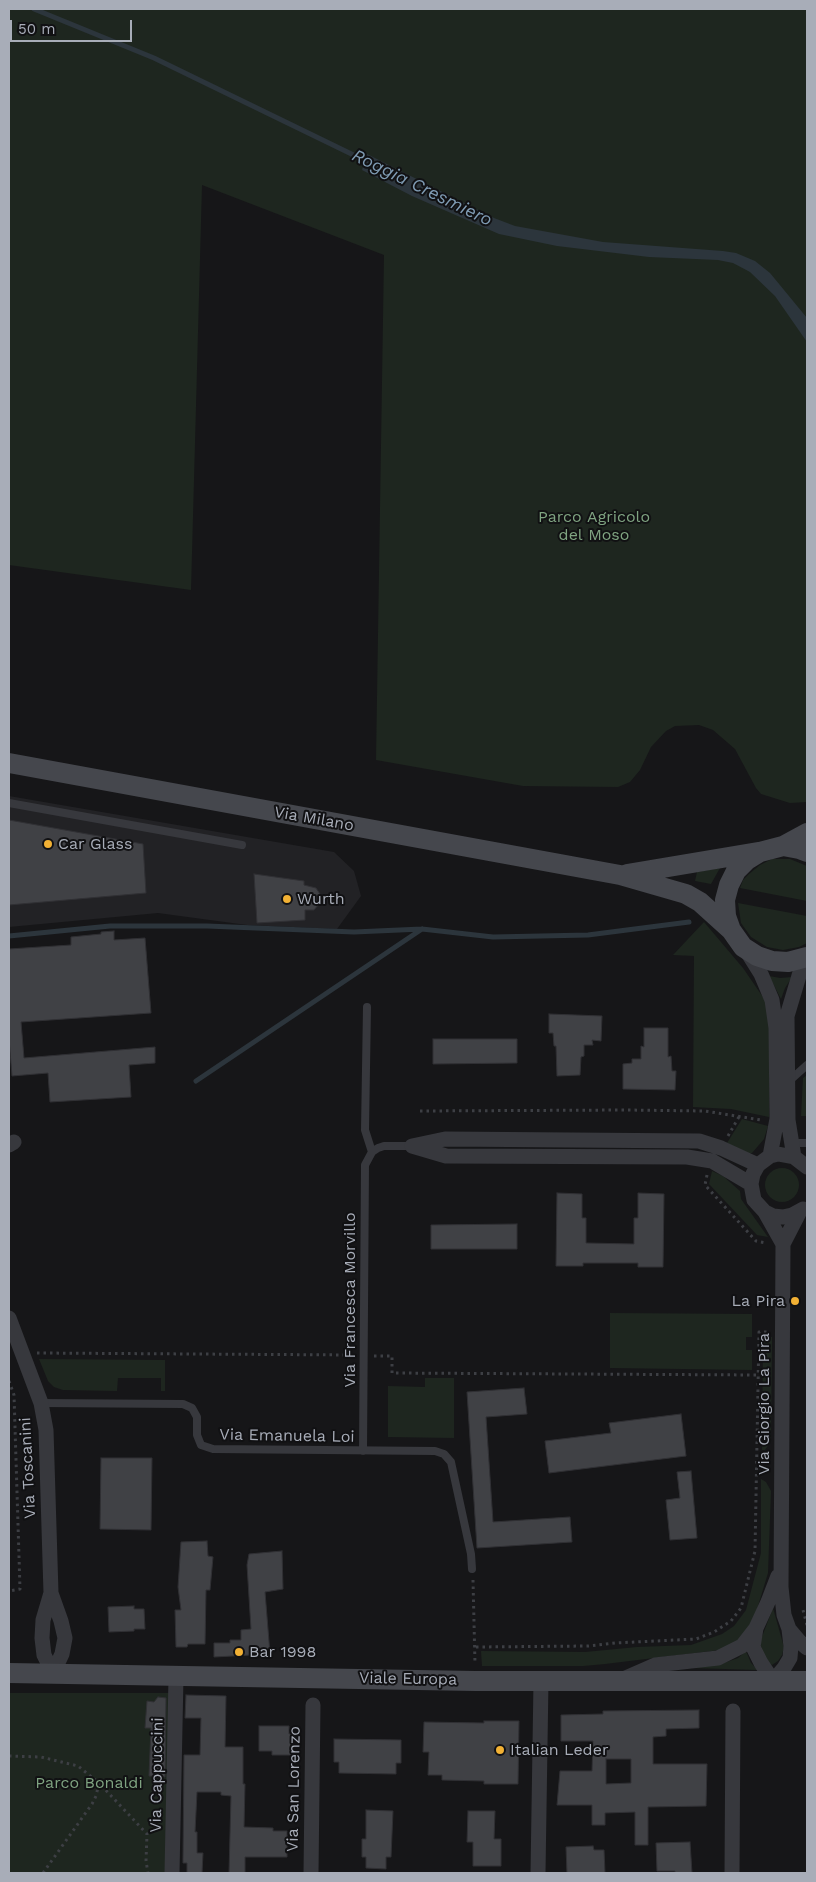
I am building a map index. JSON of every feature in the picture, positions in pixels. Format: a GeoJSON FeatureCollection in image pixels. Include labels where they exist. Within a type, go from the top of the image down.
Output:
{"type":"FeatureCollection","features":[{"type":"Feature","properties":{"kind":"main road","name":"Via Milano"},"geometry":{"type":"LineString","coordinates":[[9,763],[620,875],[686,894],[700,902],[731,930],[743,947],[757,956],[772,962],[788,962],[806,958]]}},
{"type":"Feature","properties":{"kind":"main road"},"geometry":{"type":"LineString","coordinates":[[782,846],[807,833]]}},
{"type":"Feature","properties":{"kind":"main road","name":"Via Milano"},"geometry":{"type":"LineString","coordinates":[[620,875],[760,852],[782,846],[807,852]]}},
{"type":"Feature","properties":{"kind":"main road","name":"Via Milano"},"geometry":{"type":"LineString","coordinates":[[731,930],[725,900],[729,885],[741,865],[760,852]]}},
{"type":"Feature","properties":{"kind":"main road","name":"Viale Europa"},"geometry":{"type":"LineString","coordinates":[[9,1673],[475,1681],[807,1681]]}},
{"type":"Feature","properties":{"kind":"street"},"geometry":{"type":"LineString","coordinates":[[743,947],[761,974],[772,1000],[776,1028],[776,1122],[764,1161],[753,1174],[751,1184],[754,1200],[765,1212],[783,1244]]}},
{"type":"Feature","properties":{"kind":"street"},"geometry":{"type":"LineString","coordinates":[[794,1157],[788,1120],[787,1016],[806,958]]}},
{"type":"Feature","properties":{"kind":"street"},"geometry":{"type":"LineString","coordinates":[[412,1146],[445,1139],[699,1141],[764,1161],[778,1154],[794,1157],[807,1167]]}},
{"type":"Feature","properties":{"kind":"street"},"geometry":{"type":"LineString","coordinates":[[549,1157],[550,1139]]}},
{"type":"Feature","properties":{"kind":"street"},"geometry":{"type":"LineString","coordinates":[[604,1140],[604,1158]]}},
{"type":"Feature","properties":{"kind":"street"},"geometry":{"type":"LineString","coordinates":[[412,1146],[446,1156],[687,1157],[712,1161],[751,1184]]}},
{"type":"Feature","properties":{"kind":"street"},"geometry":{"type":"LineString","coordinates":[[765,1212],[773,1216],[792,1216],[804,1208]]}},
{"type":"Feature","properties":{"kind":"street","name":"Via Giorgio La Pira"},"geometry":{"type":"LineString","coordinates":[[781,1565],[783,1244],[804,1208]]}},
{"type":"Feature","properties":{"kind":"street","name":"Via Toscanini"},"geometry":{"type":"LineString","coordinates":[[9,1318],[40,1403],[46,1430],[51,1593],[65,1638],[62,1654],[53,1674]]}},
{"type":"Feature","properties":{"kind":"street"},"geometry":{"type":"LineString","coordinates":[[617,1681],[655,1665],[718,1658],[742,1646],[756,1628],[781,1565]]}},
{"type":"Feature","properties":{"kind":"street"},"geometry":{"type":"LineString","coordinates":[[756,1628],[753,1647],[773,1681],[790,1658],[791,1646],[789,1629],[784,1615],[781,1565]]}},
{"type":"Feature","properties":{"kind":"street","name":"Via Toscanini"},"geometry":{"type":"LineString","coordinates":[[51,1593],[43,1620],[42,1638],[44,1655],[53,1674]]}},
{"type":"Feature","properties":{"kind":"street"},"geometry":{"type":"LineString","coordinates":[[789,1629],[807,1648]]}},
{"type":"Feature","properties":{"kind":"street","name":"Via Cappuccini"},"geometry":{"type":"LineString","coordinates":[[172,1873],[176,1677]]}},
{"type":"Feature","properties":{"kind":"street"},"geometry":{"type":"LineString","coordinates":[[538,1873],[541,1681]]}},
{"type":"Feature","properties":{"kind":"street","name":"Via San Lorenzo"},"geometry":{"type":"LineString","coordinates":[[311,1873],[313,1705]]}},
{"type":"Feature","properties":{"kind":"street"},"geometry":{"type":"LineString","coordinates":[[732,1873],[733,1711]]}},
{"type":"Feature","properties":{"kind":"lane"},"geometry":{"type":"LineString","coordinates":[[9,803],[242,846]]}},
{"type":"Feature","properties":{"kind":"lane"},"geometry":{"type":"LineString","coordinates":[[367,1007],[365,1130],[372,1152],[384,1146],[412,1146]]}},
{"type":"Feature","properties":{"kind":"lane"},"geometry":{"type":"LineString","coordinates":[[788,1082],[807,1065]]}},
{"type":"Feature","properties":{"kind":"lane"},"geometry":{"type":"LineString","coordinates":[[791,1139],[797,1143],[807,1145]]}},
{"type":"Feature","properties":{"kind":"lane"},"geometry":{"type":"LineString","coordinates":[[794,1157],[807,1145]]}},
{"type":"Feature","properties":{"kind":"lane","name":"Via Francesca Morvillo"},"geometry":{"type":"LineString","coordinates":[[363,1451],[365,1165],[372,1152]]}},
{"type":"Feature","properties":{"kind":"lane","name":"Via Emanuela Loi"},"geometry":{"type":"LineString","coordinates":[[40,1403],[183,1404],[192,1408],[197,1417],[197,1435],[201,1445],[213,1450],[435,1451],[444,1454],[451,1462],[471,1554],[472,1569]]}},
{"type":"Feature","properties":{"kind":"path"},"geometry":{"type":"LineString","coordinates":[[420,1111],[627,1110],[705,1112],[740,1115],[776,1122]]}},
{"type":"Feature","properties":{"kind":"path"},"geometry":{"type":"LineString","coordinates":[[476,1647],[588,1646],[696,1639],[714,1632],[731,1621],[741,1608],[755,1551],[758,1332],[782,1332]]}},
{"type":"Feature","properties":{"kind":"path"},"geometry":{"type":"LineString","coordinates":[[24,1357],[34,1353],[392,1356],[392,1373],[757,1375]]}},
{"type":"Feature","properties":{"kind":"path"},"geometry":{"type":"LineString","coordinates":[[9,1382],[14,1395],[20,1589],[9,1591]]}},
{"type":"Feature","properties":{"kind":"path"},"geometry":{"type":"LineString","coordinates":[[472,1569],[476,1647],[475,1681]]}},
{"type":"Feature","properties":{"kind":"path"},"geometry":{"type":"LineString","coordinates":[[807,1609],[802,1610],[807,1626]]}},
{"type":"Feature","properties":{"kind":"path"},"geometry":{"type":"LineString","coordinates":[[9,1756],[41,1757],[78,1766],[99,1783],[147,1834],[146,1862],[148,1873]]}},
{"type":"Feature","properties":{"kind":"path"},"geometry":{"type":"LineString","coordinates":[[43,1873],[92,1804],[99,1783]]}},
{"type":"Feature","properties":{"kind":"shaded area"},"geometry":{"type":"Polygon","coordinates":[[[9,796],[334,852],[354,871],[361,896],[337,929],[247,925],[158,913],[9,927],[9,796]]]}},
{"type":"Feature","properties":{"kind":"green space","name":"Parco Agricolo del Moso"},"geometry":{"type":"Polygon","coordinates":[[[9,9],[807,9],[807,802],[790,803],[761,794],[735,749],[713,730],[699,725],[675,726],[666,731],[651,747],[640,770],[630,782],[618,787],[523,786],[376,760],[384,255],[202,185],[191,590],[9,565],[9,9]]]}},
{"type":"Feature","properties":{"kind":"green space"},"geometry":{"type":"Polygon","coordinates":[[[772,859],[790,859],[807,866],[807,901],[740,888],[743,880],[749,874],[760,865],[772,859]]]}},
{"type":"Feature","properties":{"kind":"green space"},"geometry":{"type":"Polygon","coordinates":[[[720,868],[711,884],[695,881],[697,872],[720,868]]]}},
{"type":"Feature","properties":{"kind":"green space"},"geometry":{"type":"Polygon","coordinates":[[[738,903],[807,916],[807,943],[799,947],[783,950],[767,947],[751,937],[741,923],[738,903]]]}},
{"type":"Feature","properties":{"kind":"green space"},"geometry":{"type":"Polygon","coordinates":[[[704,922],[743,968],[767,1003],[770,1020],[769,1117],[731,1109],[693,1107],[694,956],[673,955],[704,922]]]}},
{"type":"Feature","properties":{"kind":"green space"},"geometry":{"type":"Polygon","coordinates":[[[769,976],[780,978],[792,977],[781,999],[769,976]]]}},
{"type":"Feature","properties":{"kind":"green space"},"geometry":{"type":"Polygon","coordinates":[[[807,1075],[806,1116],[801,1116],[803,1078],[807,1075]]]}},
{"type":"Feature","properties":{"kind":"green space"},"geometry":{"type":"Polygon","coordinates":[[[742,1119],[768,1126],[764,1139],[752,1153],[746,1154],[727,1143],[742,1119]]]}},
{"type":"Feature","properties":{"kind":"green space"},"geometry":{"type":"Polygon","coordinates":[[[782,1168],[794,1173],[799,1185],[794,1197],[782,1202],[770,1197],[765,1185],[770,1173],[782,1168]]]}},
{"type":"Feature","properties":{"kind":"green space"},"geometry":{"type":"Polygon","coordinates":[[[712,1171],[723,1176],[740,1191],[741,1199],[768,1237],[757,1235],[709,1184],[712,1171]]]}},
{"type":"Feature","properties":{"kind":"green space"},"geometry":{"type":"Polygon","coordinates":[[[610,1313],[752,1314],[752,1337],[746,1337],[746,1350],[752,1350],[752,1370],[610,1368],[610,1313]]]}},
{"type":"Feature","properties":{"kind":"green space"},"geometry":{"type":"Polygon","coordinates":[[[763,1337],[772,1337],[771,1441],[765,1450],[762,1450],[763,1337]]]}},
{"type":"Feature","properties":{"kind":"green space"},"geometry":{"type":"Polygon","coordinates":[[[39,1359],[165,1360],[165,1391],[161,1391],[161,1378],[118,1378],[117,1391],[63,1390],[54,1387],[48,1381],[39,1359]]]}},
{"type":"Feature","properties":{"kind":"green space"},"geometry":{"type":"Polygon","coordinates":[[[425,1378],[454,1378],[454,1438],[388,1437],[388,1386],[425,1387],[425,1378]]]}},
{"type":"Feature","properties":{"kind":"green space"},"geometry":{"type":"Polygon","coordinates":[[[761,1479],[766,1482],[771,1491],[768,1573],[755,1616],[742,1640],[720,1650],[605,1664],[583,1666],[482,1666],[481,1651],[585,1652],[637,1647],[691,1645],[722,1634],[734,1626],[746,1610],[761,1553],[761,1479]]]}},
{"type":"Feature","properties":{"kind":"green space"},"geometry":{"type":"Polygon","coordinates":[[[773,1608],[784,1647],[778,1661],[772,1665],[767,1662],[760,1642],[773,1608]]]}},
{"type":"Feature","properties":{"kind":"green space"},"geometry":{"type":"Polygon","coordinates":[[[746,1651],[751,1663],[758,1670],[690,1668],[721,1664],[738,1658],[746,1651]]]}},
{"type":"Feature","properties":{"kind":"green space","name":"Parco Bonaldi"},"geometry":{"type":"Polygon","coordinates":[[[9,1693],[170,1693],[166,1873],[9,1873],[9,1693]]]}},
{"type":"Feature","properties":{"kind":"water"},"geometry":{"type":"Polygon","coordinates":[[[367,154],[494,218],[515,226],[603,242],[723,251],[736,253],[755,261],[770,273],[807,318],[807,342],[775,296],[750,272],[733,263],[718,260],[649,257],[557,246],[499,234],[412,196],[362,170],[367,154]]]}},
{"type":"Feature","properties":{"kind":"building"},"geometry":{"type":"Polygon","coordinates":[[[9,820],[143,844],[146,893],[9,905],[9,820]]]}},
{"type":"Feature","properties":{"kind":"building","name":"Wurth"},"geometry":{"type":"Polygon","coordinates":[[[254,874],[304,881],[304,885],[316,888],[320,894],[319,904],[314,910],[305,910],[305,920],[257,923],[254,874]]]}},
{"type":"Feature","properties":{"kind":"building"},"geometry":{"type":"Polygon","coordinates":[[[114,931],[114,940],[145,938],[151,1013],[21,1022],[24,1058],[155,1047],[155,1063],[129,1065],[131,1097],[50,1102],[48,1073],[12,1076],[9,1039],[9,949],[71,945],[71,937],[114,931]]]}},
{"type":"Feature","properties":{"kind":"building"},"geometry":{"type":"Polygon","coordinates":[[[549,1014],[602,1016],[601,1041],[592,1040],[593,1045],[584,1045],[580,1075],[557,1076],[556,1046],[554,1046],[553,1033],[549,1033],[549,1014]]]}},
{"type":"Feature","properties":{"kind":"building"},"geometry":{"type":"Polygon","coordinates":[[[644,1028],[668,1028],[668,1057],[671,1056],[672,1071],[676,1071],[675,1090],[623,1089],[623,1064],[632,1063],[632,1059],[641,1059],[641,1046],[644,1047],[644,1028]]]}},
{"type":"Feature","properties":{"kind":"building"},"geometry":{"type":"Polygon","coordinates":[[[433,1039],[517,1039],[517,1063],[433,1064],[433,1039]]]}},
{"type":"Feature","properties":{"kind":"building"},"geometry":{"type":"Polygon","coordinates":[[[557,1193],[582,1194],[582,1218],[586,1218],[586,1243],[634,1244],[634,1218],[638,1218],[638,1193],[664,1194],[663,1267],[638,1267],[638,1263],[583,1263],[583,1266],[556,1266],[557,1193]]]}},
{"type":"Feature","properties":{"kind":"building"},"geometry":{"type":"Polygon","coordinates":[[[517,1224],[517,1249],[431,1249],[431,1225],[517,1224]]]}},
{"type":"Feature","properties":{"kind":"building"},"geometry":{"type":"Polygon","coordinates":[[[524,1388],[527,1414],[486,1417],[493,1522],[570,1517],[572,1542],[477,1548],[467,1392],[524,1388]]]}},
{"type":"Feature","properties":{"kind":"building"},"geometry":{"type":"Polygon","coordinates":[[[681,1414],[686,1456],[549,1473],[545,1441],[611,1433],[609,1423],[681,1414]]]}},
{"type":"Feature","properties":{"kind":"building"},"geometry":{"type":"Polygon","coordinates":[[[101,1458],[152,1458],[151,1530],[100,1529],[101,1458]]]}},
{"type":"Feature","properties":{"kind":"building"},"geometry":{"type":"Polygon","coordinates":[[[691,1471],[697,1538],[670,1540],[666,1500],[680,1498],[677,1472],[691,1471]]]}},
{"type":"Feature","properties":{"kind":"building"},"geometry":{"type":"Polygon","coordinates":[[[207,1541],[208,1556],[213,1557],[210,1590],[206,1590],[205,1644],[188,1644],[187,1647],[176,1647],[175,1610],[181,1610],[178,1587],[181,1542],[207,1541]]]}},
{"type":"Feature","properties":{"kind":"building"},"geometry":{"type":"Polygon","coordinates":[[[282,1551],[283,1589],[265,1592],[270,1654],[214,1657],[214,1643],[230,1643],[230,1640],[241,1640],[241,1630],[251,1629],[247,1565],[249,1554],[282,1551]]]}},
{"type":"Feature","properties":{"kind":"building"},"geometry":{"type":"Polygon","coordinates":[[[134,1606],[134,1609],[144,1609],[145,1629],[109,1632],[108,1607],[134,1606]]]}},
{"type":"Feature","properties":{"kind":"building"},"geometry":{"type":"Polygon","coordinates":[[[186,1695],[226,1696],[225,1747],[243,1747],[243,1784],[245,1784],[244,1827],[273,1828],[273,1831],[287,1831],[287,1857],[245,1857],[245,1873],[229,1873],[231,1796],[221,1795],[221,1792],[197,1792],[195,1832],[197,1832],[197,1853],[203,1853],[202,1873],[187,1873],[187,1863],[183,1863],[184,1755],[200,1755],[201,1718],[185,1718],[186,1695]]]}},
{"type":"Feature","properties":{"kind":"building"},"geometry":{"type":"Polygon","coordinates":[[[158,1697],[166,1698],[165,1777],[149,1776],[151,1728],[145,1728],[147,1701],[154,1702],[158,1697]]]}},
{"type":"Feature","properties":{"kind":"building"},"geometry":{"type":"Polygon","coordinates":[[[699,1710],[699,1728],[666,1729],[666,1736],[653,1737],[653,1764],[707,1764],[706,1806],[648,1807],[648,1845],[635,1845],[635,1812],[605,1813],[605,1825],[592,1825],[592,1805],[557,1805],[560,1771],[592,1771],[593,1741],[561,1741],[561,1715],[603,1714],[603,1711],[699,1710]],[[606,1759],[606,1784],[631,1783],[631,1759],[606,1759]]]}},
{"type":"Feature","properties":{"kind":"building"},"geometry":{"type":"Polygon","coordinates":[[[484,1721],[519,1721],[518,1784],[484,1784],[484,1781],[442,1780],[442,1775],[428,1775],[429,1752],[423,1752],[424,1722],[484,1723],[484,1721]]]}},
{"type":"Feature","properties":{"kind":"building"},"geometry":{"type":"Polygon","coordinates":[[[259,1726],[289,1726],[289,1734],[292,1734],[292,1755],[272,1755],[272,1751],[259,1751],[259,1726]]]}},
{"type":"Feature","properties":{"kind":"building"},"geometry":{"type":"Polygon","coordinates":[[[334,1739],[401,1740],[401,1763],[396,1763],[396,1774],[339,1773],[339,1762],[334,1762],[334,1739]]]}},
{"type":"Feature","properties":{"kind":"building"},"geometry":{"type":"Polygon","coordinates":[[[366,1810],[393,1811],[391,1857],[386,1857],[386,1869],[366,1868],[366,1857],[362,1857],[362,1839],[366,1839],[366,1810]]]}},
{"type":"Feature","properties":{"kind":"building"},"geometry":{"type":"Polygon","coordinates":[[[468,1811],[495,1811],[494,1839],[501,1839],[501,1866],[473,1866],[473,1842],[467,1842],[468,1811]]]}},
{"type":"Feature","properties":{"kind":"building"},"geometry":{"type":"Polygon","coordinates":[[[690,1842],[692,1873],[657,1871],[656,1843],[690,1842]]]}},
{"type":"Feature","properties":{"kind":"building"},"geometry":{"type":"Polygon","coordinates":[[[593,1846],[594,1850],[604,1850],[605,1873],[567,1873],[566,1847],[593,1846]]]}},
{"type":"Feature","properties":{"kind":"waterway","name":"Roggia Cresmiero"},"geometry":{"type":"LineString","coordinates":[[34,9],[154,58],[370,163]]}},
{"type":"Feature","properties":{"kind":"waterway"},"geometry":{"type":"LineString","coordinates":[[9,936],[110,926],[207,926],[354,932],[422,929],[493,937],[588,935],[689,922]]}},
{"type":"Feature","properties":{"kind":"waterway"},"geometry":{"type":"LineString","coordinates":[[196,1081],[422,929]]}},
{"type":"Feature","properties":{"kind":"place","name":"Car Glass"},"geometry":{"type":"Point","coordinates":[48,844]}},
{"type":"Feature","properties":{"kind":"place","name":"Wurth"},"geometry":{"type":"Point","coordinates":[287,899]}},
{"type":"Feature","properties":{"kind":"place","name":"La Pira"},"geometry":{"type":"Point","coordinates":[795,1301]}},
{"type":"Feature","properties":{"kind":"place","name":"Bar 1998"},"geometry":{"type":"Point","coordinates":[239,1652]}},
{"type":"Feature","properties":{"kind":"place","name":"Italian Leder"},"geometry":{"type":"Point","coordinates":[500,1750]}}]}
